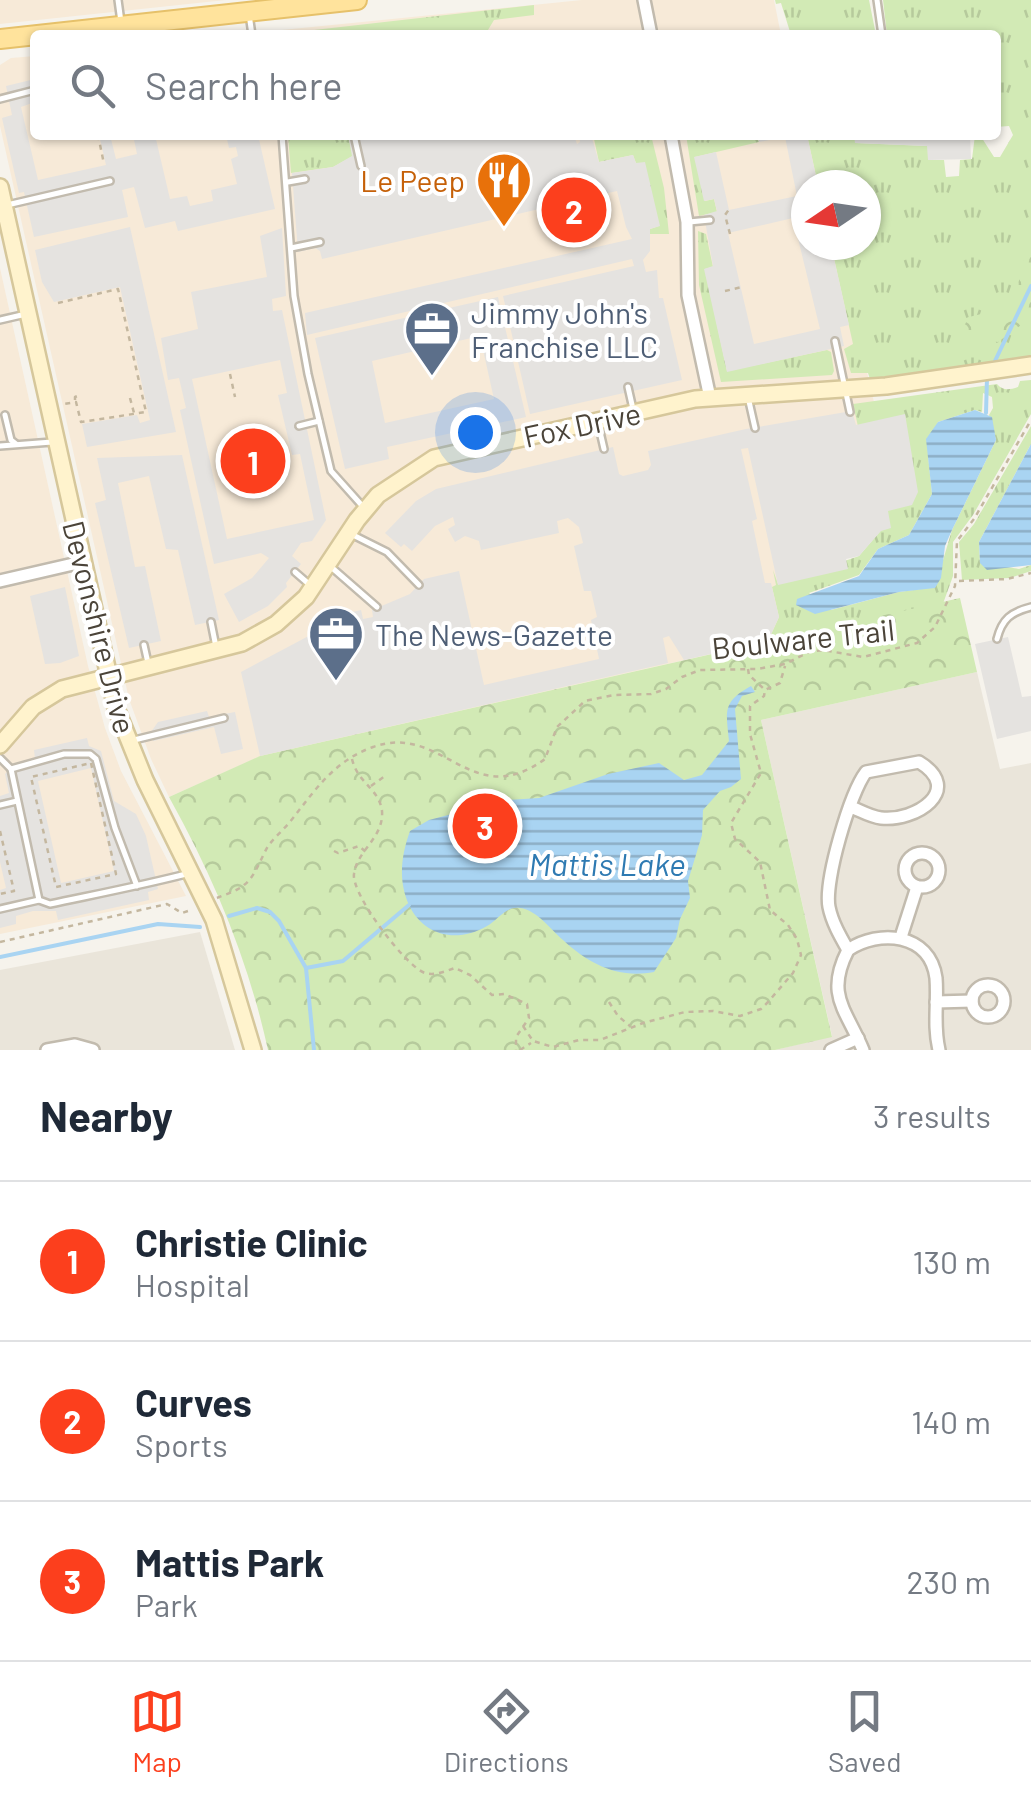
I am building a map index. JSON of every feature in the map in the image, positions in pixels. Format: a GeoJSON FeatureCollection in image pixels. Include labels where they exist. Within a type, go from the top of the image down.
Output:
{"type":"FeatureCollection","features":[{"type":"Feature","properties":{"kind":"main road"},"geometry":{"type":"LineString","coordinates":[[93,30],[202,8],[249,11],[357,0]]}},
{"type":"Feature","properties":{"kind":"main road"},"geometry":{"type":"LineString","coordinates":[[0,39],[30,37]]}},
{"type":"Feature","properties":{"kind":"street"},"geometry":{"type":"LineString","coordinates":[[644,0],[650,30]]}},
{"type":"Feature","properties":{"kind":"street"},"geometry":{"type":"LineString","coordinates":[[673,140],[686,222],[688,295],[710,398]]}},
{"type":"Feature","properties":{"kind":"street","name":"Devonshire Drive"},"geometry":{"type":"LineString","coordinates":[[2,197],[108,675],[128,742],[193,873],[233,975],[253,1050]]}},
{"type":"Feature","properties":{"kind":"street","name":"Fox Drive"},"geometry":{"type":"LineString","coordinates":[[0,745],[45,698],[86,680],[216,650],[276,624],[312,587],[365,509],[397,480],[434,458],[710,398],[846,390],[1031,365]]}},
{"type":"Feature","properties":{"kind":"street"},"geometry":{"type":"LineString","coordinates":[[0,581],[82,562]]}},
{"type":"Feature","properties":{"kind":"street"},"geometry":{"type":"LineString","coordinates":[[831,1050],[861,1044],[838,1000],[836,986],[848,950],[828,905],[828,882],[858,782],[866,772],[918,762],[929,768],[936,779],[936,794],[928,808],[917,812],[880,818],[851,807]]}},
{"type":"Feature","properties":{"kind":"street"},"geometry":{"type":"LineString","coordinates":[[901,937],[918,887]]}},
{"type":"Feature","properties":{"kind":"street"},"geometry":{"type":"LineString","coordinates":[[848,950],[864,942],[901,937],[915,945],[936,974],[934,1018],[939,1050]]}},
{"type":"Feature","properties":{"kind":"street"},"geometry":{"type":"LineString","coordinates":[[936,1002],[972,1001]]}},
{"type":"Feature","properties":{"kind":"street"},"geometry":{"type":"LineString","coordinates":[[46,1050],[75,1045],[93,1050]]}},
{"type":"Feature","properties":{"kind":"lane"},"geometry":{"type":"LineString","coordinates":[[118,0],[121,25]]}},
{"type":"Feature","properties":{"kind":"lane"},"geometry":{"type":"LineString","coordinates":[[876,0],[881,30]]}},
{"type":"Feature","properties":{"kind":"lane"},"geometry":{"type":"LineString","coordinates":[[249,11],[251,30]]}},
{"type":"Feature","properties":{"kind":"lane"},"geometry":{"type":"LineString","coordinates":[[0,99],[30,91]]}},
{"type":"Feature","properties":{"kind":"lane"},"geometry":{"type":"LineString","coordinates":[[283,140],[298,320],[330,471],[365,509]]}},
{"type":"Feature","properties":{"kind":"lane"},"geometry":{"type":"LineString","coordinates":[[355,140],[362,166]]}},
{"type":"Feature","properties":{"kind":"lane"},"geometry":{"type":"LineString","coordinates":[[287,183],[305,179]]}},
{"type":"Feature","properties":{"kind":"lane"},"geometry":{"type":"LineString","coordinates":[[2,197],[110,182]]}},
{"type":"Feature","properties":{"kind":"lane"},"geometry":{"type":"LineString","coordinates":[[686,222],[710,220]]}},
{"type":"Feature","properties":{"kind":"lane"},"geometry":{"type":"LineString","coordinates":[[291,248],[320,242]]}},
{"type":"Feature","properties":{"kind":"lane"},"geometry":{"type":"LineString","coordinates":[[0,320],[28,313]]}},
{"type":"Feature","properties":{"kind":"lane"},"geometry":{"type":"LineString","coordinates":[[835,341],[850,412]]}},
{"type":"Feature","properties":{"kind":"lane"},"geometry":{"type":"LineString","coordinates":[[628,387],[634,412]]}},
{"type":"Feature","properties":{"kind":"lane"},"geometry":{"type":"LineString","coordinates":[[748,396],[755,428]]}},
{"type":"Feature","properties":{"kind":"lane"},"geometry":{"type":"LineString","coordinates":[[5,415],[4,428],[17,446]]}},
{"type":"Feature","properties":{"kind":"lane"},"geometry":{"type":"LineString","coordinates":[[598,420],[604,449]]}},
{"type":"Feature","properties":{"kind":"lane"},"geometry":{"type":"LineString","coordinates":[[298,426],[319,421]]}},
{"type":"Feature","properties":{"kind":"lane"},"geometry":{"type":"LineString","coordinates":[[0,446],[54,442]]}},
{"type":"Feature","properties":{"kind":"lane"},"geometry":{"type":"LineString","coordinates":[[348,533],[387,552],[419,585]]}},
{"type":"Feature","properties":{"kind":"lane"},"geometry":{"type":"LineString","coordinates":[[387,552],[396,542]]}},
{"type":"Feature","properties":{"kind":"lane"},"geometry":{"type":"LineString","coordinates":[[327,564],[377,607]]}},
{"type":"Feature","properties":{"kind":"lane"},"geometry":{"type":"LineString","coordinates":[[295,572],[312,587]]}},
{"type":"Feature","properties":{"kind":"lane"},"geometry":{"type":"LineString","coordinates":[[997,639],[1008,617],[1031,607]]}},
{"type":"Feature","properties":{"kind":"lane"},"geometry":{"type":"LineString","coordinates":[[210,622],[216,650]]}},
{"type":"Feature","properties":{"kind":"lane"},"geometry":{"type":"LineString","coordinates":[[144,645],[149,666]]}},
{"type":"Feature","properties":{"kind":"lane"},"geometry":{"type":"LineString","coordinates":[[128,742],[224,718]]}},
{"type":"Feature","properties":{"kind":"lane"},"geometry":{"type":"LineString","coordinates":[[11,769],[64,754],[90,754],[96,760],[138,886]]}},
{"type":"Feature","properties":{"kind":"lane"},"geometry":{"type":"LineString","coordinates":[[0,758],[11,769],[38,900]]}},
{"type":"Feature","properties":{"kind":"lane"},"geometry":{"type":"LineString","coordinates":[[0,804],[18,800]]}},
{"type":"Feature","properties":{"kind":"lane"},"geometry":{"type":"LineString","coordinates":[[0,908],[38,900],[50,904],[193,873]]}},
{"type":"Feature","properties":{"kind":"path"},"geometry":{"type":"LineString","coordinates":[[99,140],[104,164]]}},
{"type":"Feature","properties":{"kind":"path"},"geometry":{"type":"LineString","coordinates":[[730,208],[725,215],[730,234]]}},
{"type":"Feature","properties":{"kind":"path"},"geometry":{"type":"LineString","coordinates":[[726,290],[742,287]]}},
{"type":"Feature","properties":{"kind":"path"},"geometry":{"type":"LineString","coordinates":[[58,303],[118,289],[146,412],[81,422],[74,397],[80,395]]}},
{"type":"Feature","properties":{"kind":"path"},"geometry":{"type":"LineString","coordinates":[[114,307],[122,306]]}},
{"type":"Feature","properties":{"kind":"path"},"geometry":{"type":"LineString","coordinates":[[127,366],[135,364]]}},
{"type":"Feature","properties":{"kind":"path"},"geometry":{"type":"LineString","coordinates":[[230,374],[235,397]]}},
{"type":"Feature","properties":{"kind":"path"},"geometry":{"type":"LineString","coordinates":[[130,398],[134,414]]}},
{"type":"Feature","properties":{"kind":"path"},"geometry":{"type":"LineString","coordinates":[[64,404],[76,402]]}},
{"type":"Feature","properties":{"kind":"path","name":"Boulware Trail"},"geometry":{"type":"LineString","coordinates":[[218,898],[246,884],[273,840],[316,786],[351,757],[381,744],[412,742],[480,776],[513,774],[545,759],[557,727],[585,701],[666,689],[700,670],[785,664],[823,650],[862,657],[917,643],[935,628],[957,580],[957,541],[974,519],[1031,420]]}},
{"type":"Feature","properties":{"kind":"path"},"geometry":{"type":"LineString","coordinates":[[957,580],[1007,580],[1031,573]]}},
{"type":"Feature","properties":{"kind":"path"},"geometry":{"type":"LineString","coordinates":[[764,690],[780,682],[785,664]]}},
{"type":"Feature","properties":{"kind":"path"},"geometry":{"type":"LineString","coordinates":[[523,1026],[533,1041],[553,1047],[612,1037],[652,1020],[695,1010],[740,1016],[768,1002],[799,964],[797,939],[770,910],[760,862],[732,832],[736,812],[750,796],[761,773],[748,721],[750,706],[764,696],[764,690],[748,669]]}},
{"type":"Feature","properties":{"kind":"path"},"geometry":{"type":"LineString","coordinates":[[633,694],[635,705]]}},
{"type":"Feature","properties":{"kind":"path"},"geometry":{"type":"LineString","coordinates":[[351,757],[358,777],[380,803],[382,817],[378,834],[356,868],[354,883],[372,914],[418,970],[434,974],[456,968],[492,995],[522,1000],[529,1011],[516,1037],[518,1050],[533,1041]]}},
{"type":"Feature","properties":{"kind":"path"},"geometry":{"type":"LineString","coordinates":[[91,762],[116,874],[56,888],[32,776],[91,762]]}},
{"type":"Feature","properties":{"kind":"path"},"geometry":{"type":"LineString","coordinates":[[370,788],[385,776]]}},
{"type":"Feature","properties":{"kind":"path"},"geometry":{"type":"LineString","coordinates":[[0,832],[14,891],[0,894]]}},
{"type":"Feature","properties":{"kind":"path"},"geometry":{"type":"LineString","coordinates":[[334,851],[358,846],[366,852]]}},
{"type":"Feature","properties":{"kind":"path"},"geometry":{"type":"LineString","coordinates":[[0,942],[167,904],[182,913],[195,908]]}},
{"type":"Feature","properties":{"kind":"path"},"geometry":{"type":"LineString","coordinates":[[609,1002],[631,1027]]}},
{"type":"Feature","properties":{"kind":"shaded area"},"geometry":{"type":"Polygon","coordinates":[[[0,0],[226,0],[0,24],[0,0]]]}},
{"type":"Feature","properties":{"kind":"shaded area"},"geometry":{"type":"Polygon","coordinates":[[[582,0],[774,0],[780,30],[281,30],[582,0]]]}},
{"type":"Feature","properties":{"kind":"shaded area"},"geometry":{"type":"Polygon","coordinates":[[[30,56],[30,140],[814,140],[821,170],[791,170],[791,260],[841,260],[874,402],[917,397],[781,626],[768,641],[261,756],[169,797],[129,699],[0,126],[0,65],[11,58],[30,56]]]}},
{"type":"Feature","properties":{"kind":"shaded area"},"geometry":{"type":"Polygon","coordinates":[[[30,80],[30,104],[21,107],[38,180],[106,165],[100,140],[111,140],[116,159],[137,154],[134,140],[156,140],[170,199],[187,196],[190,206],[213,201],[211,190],[237,184],[231,159],[238,156],[236,147],[229,148],[227,140],[259,140],[275,209],[178,231],[175,221],[145,228],[134,187],[122,190],[128,217],[34,237],[24,192],[19,193],[2,118],[12,115],[6,86],[30,80]]]}},
{"type":"Feature","properties":{"kind":"shaded area"},"geometry":{"type":"Polygon","coordinates":[[[349,140],[576,140],[577,144],[580,140],[592,140],[599,162],[633,155],[636,163],[645,162],[660,226],[650,229],[650,251],[643,260],[646,272],[657,270],[659,298],[663,298],[682,380],[530,414],[503,296],[634,266],[632,259],[307,335],[305,313],[632,239],[617,191],[322,259],[315,248],[298,252],[292,173],[333,167],[352,156],[349,140]]]}},
{"type":"Feature","properties":{"kind":"shaded area"},"geometry":{"type":"Polygon","coordinates":[[[786,140],[808,140],[815,170],[792,170],[786,140]]]}},
{"type":"Feature","properties":{"kind":"shaded area"},"geometry":{"type":"Polygon","coordinates":[[[855,140],[970,140],[971,159],[928,160],[927,146],[855,140]]]}},
{"type":"Feature","properties":{"kind":"shaded area"},"geometry":{"type":"Polygon","coordinates":[[[716,152],[729,210],[791,197],[791,218],[728,233],[754,344],[820,329],[803,260],[834,260],[849,325],[840,327],[844,346],[727,372],[704,269],[713,266],[704,215],[717,211],[714,199],[704,201],[694,157],[716,152]]]}},
{"type":"Feature","properties":{"kind":"shaded area"},"geometry":{"type":"Polygon","coordinates":[[[130,227],[176,432],[87,447],[82,424],[137,415],[140,423],[150,420],[120,287],[54,302],[42,282],[35,250],[130,227]]]}},
{"type":"Feature","properties":{"kind":"shaded area"},"geometry":{"type":"Polygon","coordinates":[[[282,228],[286,296],[272,299],[273,311],[282,310],[326,520],[312,541],[301,543],[292,556],[301,564],[287,587],[268,606],[239,622],[224,594],[252,578],[269,558],[261,553],[214,564],[180,410],[186,408],[179,378],[168,380],[161,338],[198,329],[191,292],[267,277],[260,236],[282,228]],[[280,360],[192,379],[227,539],[314,520],[300,454],[292,455],[278,395],[287,393],[280,360]]]}},
{"type":"Feature","properties":{"kind":"shaded area"},"geometry":{"type":"Polygon","coordinates":[[[0,268],[105,728],[121,771],[186,896],[0,934],[0,268]]]}},
{"type":"Feature","properties":{"kind":"shaded area"},"geometry":{"type":"Polygon","coordinates":[[[498,297],[526,417],[387,447],[389,459],[345,469],[315,338],[498,297]],[[480,336],[372,361],[385,423],[494,399],[480,336]]]}},
{"type":"Feature","properties":{"kind":"shaded area"},"geometry":{"type":"Polygon","coordinates":[[[852,411],[856,425],[905,414],[918,492],[912,505],[888,511],[891,528],[881,531],[859,556],[846,559],[848,569],[778,585],[748,448],[741,449],[757,519],[752,521],[765,583],[771,583],[779,617],[768,641],[684,660],[669,636],[663,638],[668,663],[260,756],[241,672],[318,631],[316,621],[361,610],[363,619],[373,617],[372,610],[410,594],[424,579],[459,571],[484,685],[599,659],[591,620],[597,617],[591,591],[584,591],[574,546],[583,543],[579,527],[568,518],[557,521],[559,533],[481,550],[479,541],[465,536],[455,542],[448,529],[455,525],[453,517],[435,526],[412,551],[404,544],[401,547],[385,533],[416,501],[436,489],[613,447],[619,474],[623,476],[648,470],[648,451],[852,411]]]}},
{"type":"Feature","properties":{"kind":"shaded area"},"geometry":{"type":"Polygon","coordinates":[[[182,455],[219,620],[195,625],[178,550],[166,549],[149,476],[118,483],[135,567],[145,566],[161,641],[129,648],[95,503],[106,500],[97,458],[182,455]]]}},
{"type":"Feature","properties":{"kind":"shaded area"},"geometry":{"type":"Polygon","coordinates":[[[65,587],[79,656],[45,664],[30,596],[65,587]]]}},
{"type":"Feature","properties":{"kind":"shaded area"},"geometry":{"type":"Polygon","coordinates":[[[1008,637],[1022,697],[1031,696],[1031,731],[997,739],[975,644],[1008,637]]]}},
{"type":"Feature","properties":{"kind":"shaded area"},"geometry":{"type":"Polygon","coordinates":[[[977,672],[1000,769],[1031,763],[1031,1050],[775,1050],[832,1036],[761,720],[977,672]]]}},
{"type":"Feature","properties":{"kind":"shaded area"},"geometry":{"type":"Polygon","coordinates":[[[207,711],[209,717],[235,712],[243,749],[221,754],[214,727],[153,741],[151,732],[158,722],[207,711]]]}},
{"type":"Feature","properties":{"kind":"shaded area"},"geometry":{"type":"Polygon","coordinates":[[[87,738],[89,746],[101,751],[114,801],[136,814],[146,836],[158,889],[148,892],[149,900],[58,920],[56,911],[33,911],[16,916],[16,924],[0,928],[0,890],[6,888],[0,862],[0,796],[9,793],[5,774],[17,763],[35,759],[34,750],[87,738]],[[91,768],[38,781],[61,883],[114,871],[91,768]]]}},
{"type":"Feature","properties":{"kind":"shaded area"},"geometry":{"type":"Polygon","coordinates":[[[200,932],[235,1050],[0,1050],[0,970],[200,932]]]}},
{"type":"Feature","properties":{"kind":"green space"},"geometry":{"type":"Polygon","coordinates":[[[775,0],[869,0],[875,30],[789,30],[781,3],[776,4],[775,0]]]}},
{"type":"Feature","properties":{"kind":"green space"},"geometry":{"type":"Polygon","coordinates":[[[883,0],[1031,0],[1031,357],[870,379],[868,373],[851,373],[844,349],[853,344],[834,260],[881,260],[881,170],[815,170],[808,140],[928,146],[929,160],[944,160],[946,177],[959,176],[960,160],[972,159],[974,140],[983,140],[994,157],[1000,157],[1013,135],[1009,126],[1001,127],[1001,30],[886,30],[883,0]]]}},
{"type":"Feature","properties":{"kind":"green space"},"geometry":{"type":"Polygon","coordinates":[[[534,5],[534,15],[494,20],[488,30],[314,30],[534,5]]]}},
{"type":"Feature","properties":{"kind":"green space"},"geometry":{"type":"Polygon","coordinates":[[[288,140],[349,140],[353,156],[333,167],[291,173],[288,140]]]}},
{"type":"Feature","properties":{"kind":"green space"},"geometry":{"type":"Polygon","coordinates":[[[594,140],[652,140],[664,188],[669,234],[650,234],[650,229],[659,226],[633,155],[599,162],[594,140]]]}},
{"type":"Feature","properties":{"kind":"green space"},"geometry":{"type":"Polygon","coordinates":[[[687,140],[758,140],[695,157],[705,201],[714,199],[717,212],[699,216],[687,140]]]}},
{"type":"Feature","properties":{"kind":"green space"},"geometry":{"type":"Polygon","coordinates":[[[1031,229],[1028,320],[998,342],[958,337],[969,317],[1013,306],[1031,229]]]}},
{"type":"Feature","properties":{"kind":"green space"},"geometry":{"type":"Polygon","coordinates":[[[698,231],[706,234],[713,267],[705,269],[727,371],[827,350],[831,352],[832,375],[721,382],[699,285],[698,231]]]}},
{"type":"Feature","properties":{"kind":"green space"},"geometry":{"type":"Polygon","coordinates":[[[1031,380],[1031,414],[973,515],[953,542],[953,576],[940,612],[768,641],[779,617],[772,587],[776,585],[773,570],[778,584],[859,556],[881,530],[853,404],[997,384],[1009,389],[1018,387],[1020,381],[1031,380]],[[983,393],[982,412],[975,410],[938,422],[928,455],[932,494],[909,535],[878,549],[859,575],[809,593],[831,610],[935,587],[952,530],[996,440],[989,415],[992,397],[983,393]]]}},
{"type":"Feature","properties":{"kind":"green space"},"geometry":{"type":"Polygon","coordinates":[[[1031,426],[1031,444],[979,542],[980,563],[1019,569],[1031,565],[1031,571],[1010,578],[962,580],[959,542],[974,524],[1031,426]]]}},
{"type":"Feature","properties":{"kind":"green space"},"geometry":{"type":"Polygon","coordinates":[[[960,598],[977,672],[761,720],[832,1037],[775,1050],[268,1050],[228,920],[169,797],[260,756],[960,598]]]}},
{"type":"Feature","properties":{"kind":"water"},"geometry":{"type":"Polygon","coordinates":[[[975,410],[992,417],[996,440],[945,546],[941,578],[935,588],[899,592],[815,614],[796,605],[797,599],[859,576],[878,549],[909,535],[932,494],[926,439],[938,422],[975,410]]]}},
{"type":"Feature","properties":{"kind":"water"},"geometry":{"type":"Polygon","coordinates":[[[1031,444],[1031,565],[987,570],[980,563],[979,542],[1031,444]]]}},
{"type":"Feature","properties":{"kind":"water","name":"Mattis Lake"},"geometry":{"type":"Polygon","coordinates":[[[751,686],[755,692],[742,696],[735,709],[741,779],[720,791],[703,810],[702,835],[688,881],[690,898],[676,938],[654,972],[628,973],[594,963],[538,916],[520,908],[506,911],[476,931],[454,935],[433,930],[415,916],[402,878],[410,831],[429,820],[506,800],[539,798],[608,774],[659,763],[684,780],[702,775],[729,741],[728,708],[735,697],[751,686]]]}},
{"type":"Feature","properties":{"kind":"waterway"},"geometry":{"type":"LineString","coordinates":[[993,365],[1031,286]]}},
{"type":"Feature","properties":{"kind":"waterway"},"geometry":{"type":"LineString","coordinates":[[986,413],[987,378]]}},
{"type":"Feature","properties":{"kind":"waterway"},"geometry":{"type":"LineString","coordinates":[[306,968],[343,961],[409,905]]}},
{"type":"Feature","properties":{"kind":"waterway"},"geometry":{"type":"LineString","coordinates":[[229,916],[257,908],[270,912],[279,921],[306,968],[314,1050]]}},
{"type":"Feature","properties":{"kind":"waterway"},"geometry":{"type":"LineString","coordinates":[[0,957],[158,924],[200,927]]}},
{"type":"Feature","properties":{"kind":"place","name":"Curves"},"geometry":{"type":"Point","coordinates":[574,210]}},
{"type":"Feature","properties":{"kind":"place","name":"Le Peep"},"geometry":{"type":"Point","coordinates":[504,229]}},
{"type":"Feature","properties":{"kind":"place","name":"Jimmy John's Franchise LLC"},"geometry":{"type":"Point","coordinates":[432,378]}},
{"type":"Feature","properties":{"kind":"place","name":"Christie Clinic"},"geometry":{"type":"Point","coordinates":[253,461]}},
{"type":"Feature","properties":{"kind":"place","name":"The News-Gazette"},"geometry":{"type":"Point","coordinates":[336,683]}},
{"type":"Feature","properties":{"kind":"place","name":"Mattis Park"},"geometry":{"type":"Point","coordinates":[485,826]}}]}
